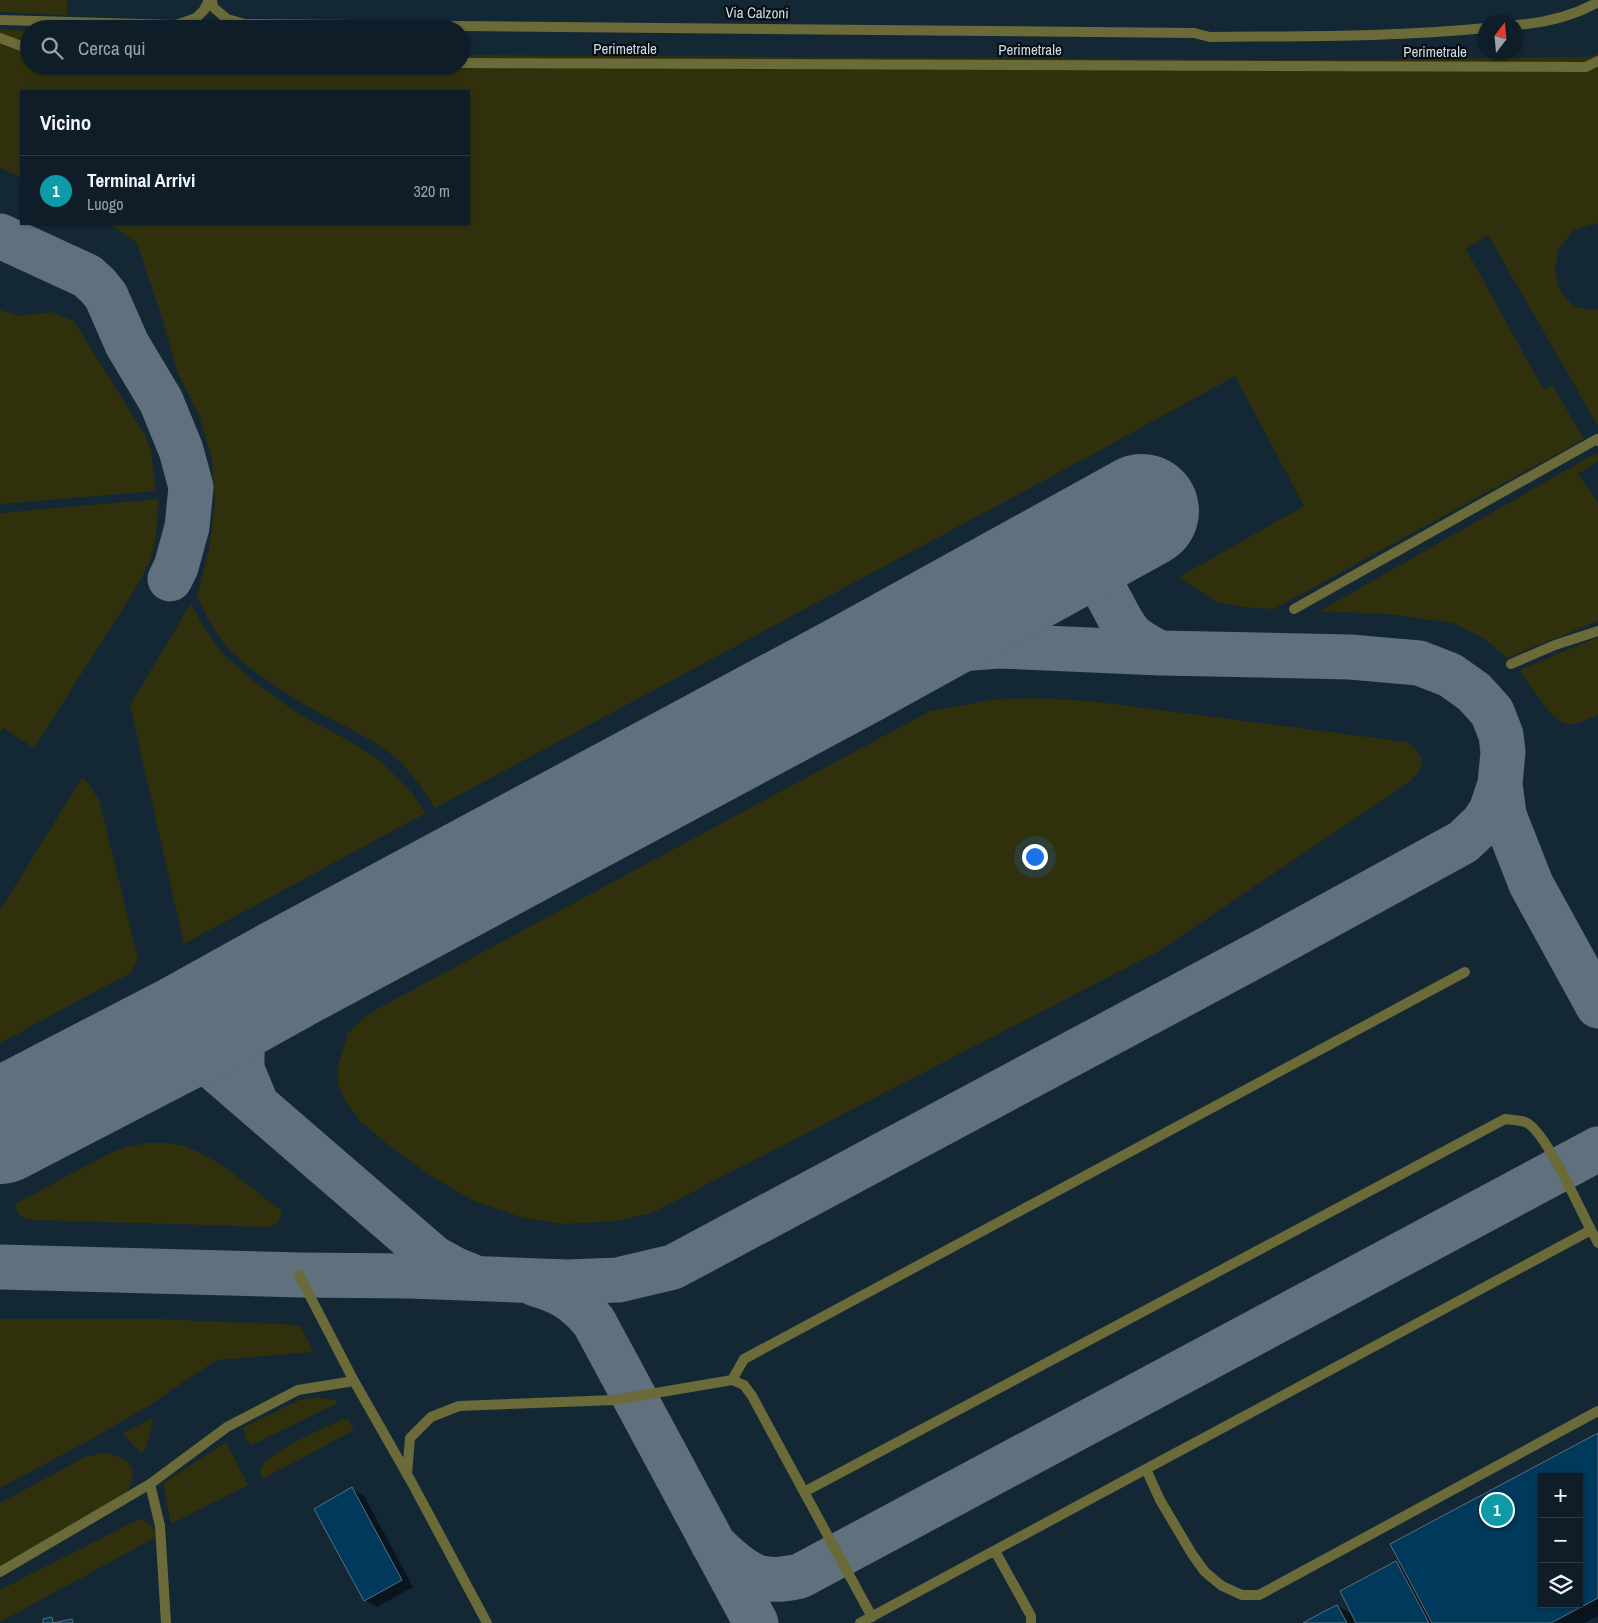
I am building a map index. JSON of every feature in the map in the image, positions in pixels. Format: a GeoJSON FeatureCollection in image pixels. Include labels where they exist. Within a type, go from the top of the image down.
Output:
{"type":"FeatureCollection","features":[{"type":"Feature","properties":{"kind":"street"},"geometry":{"type":"LineString","coordinates":[[190,20],[196,18],[211,0]]}},
{"type":"Feature","properties":{"kind":"street","name":"Via Calzoni"},"geometry":{"type":"LineString","coordinates":[[211,0],[212,7],[227,20]]}},
{"type":"Feature","properties":{"kind":"street"},"geometry":{"type":"LineString","coordinates":[[1523,24],[1542,23],[1585,9],[1598,2]]}},
{"type":"Feature","properties":{"kind":"street"},"geometry":{"type":"LineString","coordinates":[[0,20],[20,21]]}},
{"type":"Feature","properties":{"kind":"street","name":"Via Calzoni"},"geometry":{"type":"LineString","coordinates":[[470,26],[1194,34],[1210,37],[1331,36],[1444,32],[1478,29]]}},
{"type":"Feature","properties":{"kind":"street"},"geometry":{"type":"LineString","coordinates":[[0,38],[20,46]]}},
{"type":"Feature","properties":{"kind":"street","name":"Perimetrale"},"geometry":{"type":"LineString","coordinates":[[470,63],[1586,67],[1598,61]]}},
{"type":"Feature","properties":{"kind":"street"},"geometry":{"type":"LineString","coordinates":[[1294,609],[1597,439],[1598,441]]}},
{"type":"Feature","properties":{"kind":"street"},"geometry":{"type":"LineString","coordinates":[[1511,664],[1554,645],[1598,631]]}},
{"type":"Feature","properties":{"kind":"street"},"geometry":{"type":"LineString","coordinates":[[732,1380],[744,1359],[1465,972]]}},
{"type":"Feature","properties":{"kind":"street"},"geometry":{"type":"LineString","coordinates":[[804,1492],[1506,1119],[1526,1122],[1536,1131],[1547,1146],[1598,1243]]}},
{"type":"Feature","properties":{"kind":"street"},"geometry":{"type":"LineString","coordinates":[[407,1474],[410,1438],[430,1417],[459,1406],[615,1400],[732,1380],[744,1385],[752,1396],[804,1492],[865,1621],[1591,1230]]}},
{"type":"Feature","properties":{"kind":"street"},"geometry":{"type":"LineString","coordinates":[[298,1275],[487,1623]]}},
{"type":"Feature","properties":{"kind":"street"},"geometry":{"type":"LineString","coordinates":[[0,1572],[150,1484],[227,1427],[298,1390],[354,1381]]}},
{"type":"Feature","properties":{"kind":"street"},"geometry":{"type":"LineString","coordinates":[[1146,1469],[1160,1500],[1205,1572],[1222,1586],[1242,1595],[1258,1595],[1598,1411]]}},
{"type":"Feature","properties":{"kind":"street"},"geometry":{"type":"LineString","coordinates":[[150,1484],[160,1526],[166,1623]]}},
{"type":"Feature","properties":{"kind":"street"},"geometry":{"type":"LineString","coordinates":[[995,1551],[1031,1616],[1031,1623]]}},
{"type":"Feature","properties":{"kind":"shaded area"},"geometry":{"type":"Polygon","coordinates":[[[0,0],[67,0],[67,15],[0,12],[0,0]]]}},
{"type":"Feature","properties":{"kind":"shaded area"},"geometry":{"type":"Polygon","coordinates":[[[0,29],[20,30],[20,75],[470,75],[470,55],[1320,60],[1478,58],[1478,60],[1523,60],[1523,58],[1590,57],[1598,53],[1598,223],[1574,230],[1559,248],[1555,269],[1560,291],[1574,307],[1598,310],[1598,426],[1488,235],[1466,249],[1543,389],[1553,386],[1584,439],[1274,609],[1242,607],[1216,602],[1179,577],[1304,506],[1235,376],[435,808],[409,772],[390,753],[298,701],[261,676],[230,650],[218,636],[209,620],[197,596],[209,549],[215,501],[212,460],[199,415],[178,374],[163,321],[137,243],[110,225],[470,225],[470,90],[20,90],[20,177],[0,168],[0,29]]]}},
{"type":"Feature","properties":{"kind":"shaded area"},"geometry":{"type":"Polygon","coordinates":[[[0,310],[20,316],[51,312],[74,321],[146,437],[151,452],[156,491],[0,504],[0,310]]]}},
{"type":"Feature","properties":{"kind":"shaded area"},"geometry":{"type":"Polygon","coordinates":[[[1596,453],[1598,461],[1578,474],[1598,503],[1598,621],[1507,658],[1485,639],[1453,623],[1387,614],[1320,611],[1596,453]]]}},
{"type":"Feature","properties":{"kind":"shaded area"},"geometry":{"type":"Polygon","coordinates":[[[159,499],[156,535],[151,559],[136,588],[34,748],[3,728],[0,733],[0,513],[159,499]]]}},
{"type":"Feature","properties":{"kind":"shaded area"},"geometry":{"type":"Polygon","coordinates":[[[191,603],[202,624],[223,654],[252,680],[300,715],[378,759],[411,792],[426,813],[184,944],[130,705],[191,603]]]}},
{"type":"Feature","properties":{"kind":"shaded area"},"geometry":{"type":"Polygon","coordinates":[[[1598,637],[1598,715],[1582,722],[1565,723],[1557,719],[1550,712],[1520,670],[1598,637]]]}},
{"type":"Feature","properties":{"kind":"shaded area"},"geometry":{"type":"Polygon","coordinates":[[[1032,698],[1090,701],[1406,742],[1417,751],[1422,761],[1419,771],[1409,782],[1159,951],[652,1213],[616,1221],[563,1224],[524,1218],[476,1202],[431,1176],[386,1143],[360,1121],[345,1101],[339,1087],[337,1069],[348,1033],[365,1017],[379,1008],[930,711],[991,700],[1032,698]]]}},
{"type":"Feature","properties":{"kind":"shaded area"},"geometry":{"type":"Polygon","coordinates":[[[82,778],[88,783],[99,800],[138,958],[132,972],[0,1043],[0,910],[82,778]]]}},
{"type":"Feature","properties":{"kind":"shaded area"},"geometry":{"type":"Polygon","coordinates":[[[148,1143],[168,1143],[183,1146],[213,1160],[228,1169],[281,1210],[280,1218],[270,1227],[36,1220],[24,1218],[17,1211],[17,1203],[112,1152],[148,1143]]]}},
{"type":"Feature","properties":{"kind":"shaded area"},"geometry":{"type":"Polygon","coordinates":[[[0,1319],[156,1319],[300,1325],[314,1352],[217,1360],[157,1401],[90,1440],[0,1488],[0,1319]]]}},
{"type":"Feature","properties":{"kind":"shaded area"},"geometry":{"type":"Polygon","coordinates":[[[317,1397],[336,1400],[336,1404],[252,1445],[247,1441],[243,1428],[300,1400],[317,1397]]]}},
{"type":"Feature","properties":{"kind":"shaded area"},"geometry":{"type":"Polygon","coordinates":[[[151,1419],[153,1421],[146,1448],[140,1452],[124,1435],[124,1432],[151,1419]]]}},
{"type":"Feature","properties":{"kind":"shaded area"},"geometry":{"type":"Polygon","coordinates":[[[344,1419],[348,1419],[354,1430],[263,1479],[261,1468],[268,1459],[300,1439],[344,1419]]]}},
{"type":"Feature","properties":{"kind":"shaded area"},"geometry":{"type":"Polygon","coordinates":[[[226,1442],[248,1485],[171,1524],[163,1483],[226,1442]]]}},
{"type":"Feature","properties":{"kind":"shaded area"},"geometry":{"type":"Polygon","coordinates":[[[104,1453],[124,1459],[132,1469],[131,1483],[122,1501],[0,1569],[0,1503],[85,1457],[104,1453]]]}},
{"type":"Feature","properties":{"kind":"shaded area"},"geometry":{"type":"Polygon","coordinates":[[[137,1520],[148,1522],[154,1530],[156,1537],[0,1622],[0,1590],[137,1520]]]}},
{"type":"Feature","properties":{"kind":"building"},"geometry":{"type":"Polygon","coordinates":[[[1598,1433],[1598,1598],[1583,1606],[1583,1473],[1538,1473],[1538,1608],[1579,1608],[1551,1623],[1432,1623],[1390,1544],[1598,1433]]]}},
{"type":"Feature","properties":{"kind":"building"},"geometry":{"type":"Polygon","coordinates":[[[352,1487],[402,1580],[364,1601],[314,1509],[352,1487]]]}},
{"type":"Feature","properties":{"kind":"building"},"geometry":{"type":"Polygon","coordinates":[[[1396,1561],[1429,1623],[1356,1623],[1340,1591],[1396,1561]]]}},
{"type":"Feature","properties":{"kind":"building"},"geometry":{"type":"Polygon","coordinates":[[[1337,1605],[1347,1623],[1303,1623],[1321,1613],[1337,1605]]]}},
{"type":"Feature","properties":{"kind":"building"},"geometry":{"type":"Polygon","coordinates":[[[52,1617],[53,1623],[43,1623],[43,1619],[52,1617]]]}},
{"type":"Feature","properties":{"kind":"building"},"geometry":{"type":"Polygon","coordinates":[[[72,1619],[73,1623],[53,1623],[72,1619]]]}},
{"type":"Feature","properties":{"kind":"taxiway"},"geometry":{"type":"LineString","coordinates":[[0,236],[87,276],[98,286],[106,296],[127,344],[161,401],[181,450],[191,487],[187,527],[176,567],[170,579]]}},
{"type":"Feature","properties":{"kind":"taxiway"},"geometry":{"type":"LineString","coordinates":[[1040,567],[1063,563],[1076,564],[1087,569],[1104,589],[1131,635],[1141,643],[1160,653]]}},
{"type":"Feature","properties":{"kind":"taxiway"},"geometry":{"type":"LineString","coordinates":[[0,1267],[409,1276],[568,1282],[618,1280],[673,1267],[1264,951],[1463,842],[1483,823],[1491,811],[1500,784],[1503,752],[1501,735],[1492,712],[1474,692],[1450,675],[1419,663],[1350,657],[1160,653],[999,646],[946,650],[904,656],[854,670]]}},
{"type":"Feature","properties":{"kind":"taxiway"},"geometry":{"type":"LineString","coordinates":[[1500,784],[1504,815],[1531,884],[1598,1006]]}},
{"type":"Feature","properties":{"kind":"taxiway"},"geometry":{"type":"LineString","coordinates":[[256,1103],[242,1069],[242,1036],[251,1013],[263,995],[295,970]]}},
{"type":"Feature","properties":{"kind":"taxiway"},"geometry":{"type":"LineString","coordinates":[[104,1073],[148,1057],[159,1055],[181,1055],[202,1061],[214,1068],[434,1258],[471,1276]]}},
{"type":"Feature","properties":{"kind":"taxiway"},"geometry":{"type":"LineString","coordinates":[[713,1544],[736,1564],[755,1576],[766,1579],[785,1579],[800,1576],[1598,1149]]}},
{"type":"Feature","properties":{"kind":"taxiway"},"geometry":{"type":"LineString","coordinates":[[535,1284],[553,1290],[568,1298],[594,1322],[756,1623]]}},
{"type":"Feature","properties":{"kind":"runway"},"geometry":{"type":"LineString","coordinates":[[0,1127],[185,1031],[854,670],[1142,511]]}},
{"type":"Feature","properties":{"kind":"place","name":"Terminal Arrivi"},"geometry":{"type":"Point","coordinates":[1497,1510]}}]}
